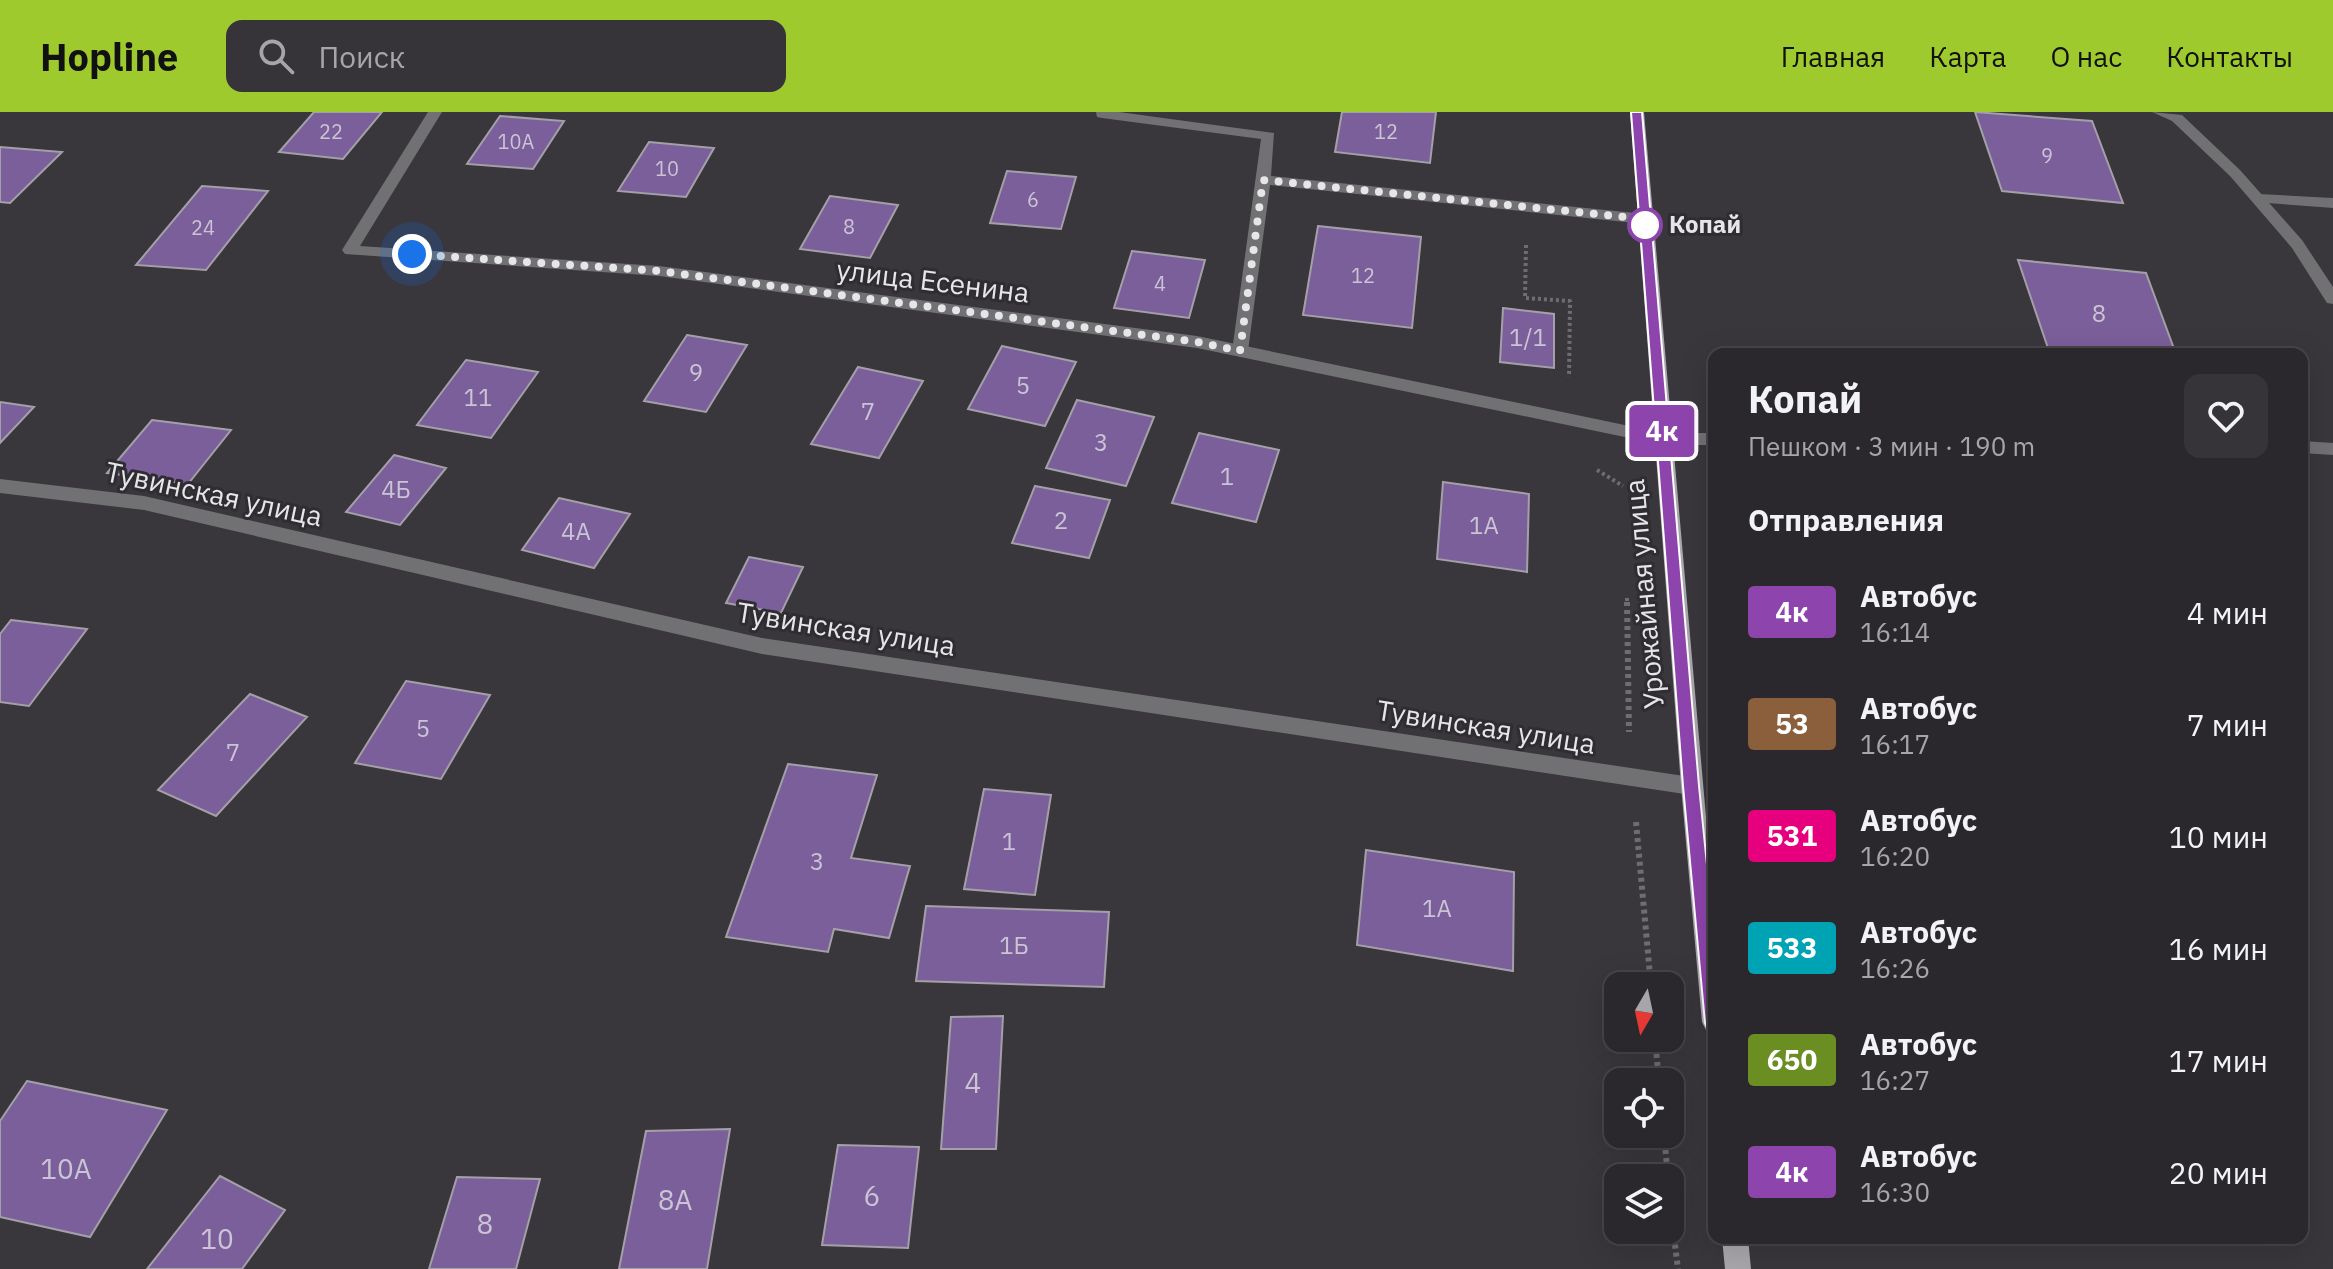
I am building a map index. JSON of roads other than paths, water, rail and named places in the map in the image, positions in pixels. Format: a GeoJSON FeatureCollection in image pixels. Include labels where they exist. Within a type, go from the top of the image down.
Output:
{"type":"FeatureCollection","features":[{"type":"Feature","properties":{"kind":"main road","name":"Урожайная улица"},"geometry":{"type":"LineString","coordinates":[[1637,112],[1708,960]]}},
{"type":"Feature","properties":{"kind":"main road"},"geometry":{"type":"LineString","coordinates":[[1736,1244],[1738,1269]]}},
{"type":"Feature","properties":{"kind":"street","name":"улица Есенина"},"geometry":{"type":"LineString","coordinates":[[435,112],[350,250],[659,271],[1181,340],[1663,439],[1708,439]]}},
{"type":"Feature","properties":{"kind":"street"},"geometry":{"type":"LineString","coordinates":[[2159,112],[2177,118],[2259,199],[2297,244],[2333,299]]}},
{"type":"Feature","properties":{"kind":"street"},"geometry":{"type":"LineString","coordinates":[[1102,114],[1269,136],[1240,351]]}},
{"type":"Feature","properties":{"kind":"street"},"geometry":{"type":"LineString","coordinates":[[1263,180],[1645,219]]}},
{"type":"Feature","properties":{"kind":"street"},"geometry":{"type":"LineString","coordinates":[[2259,199],[2333,203]]}},
{"type":"Feature","properties":{"kind":"street"},"geometry":{"type":"LineString","coordinates":[[2308,447],[2333,449]]}},
{"type":"Feature","properties":{"kind":"street","name":"Тувинская улица"},"geometry":{"type":"LineString","coordinates":[[0,486],[144,503],[762,646],[1691,786]]}},
{"type":"Feature","properties":{"kind":"place","name":"Копай"},"geometry":{"type":"Point","coordinates":[1645,225]}}]}
